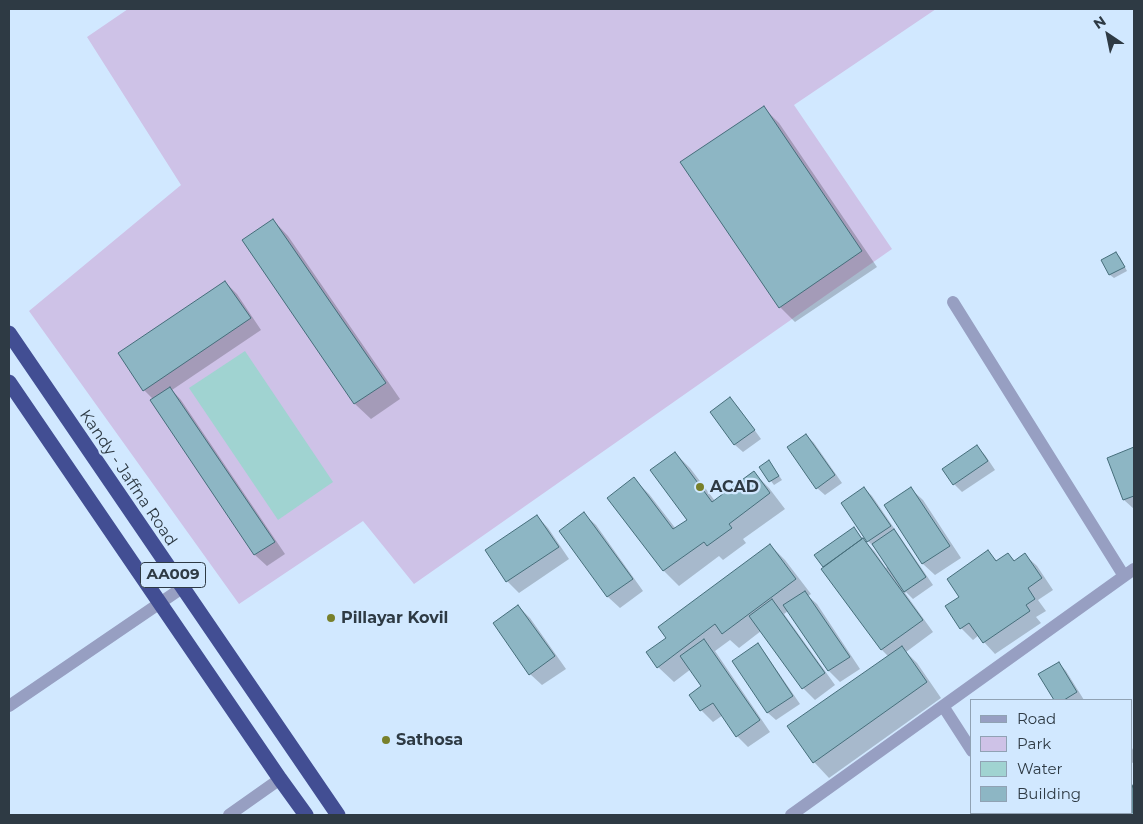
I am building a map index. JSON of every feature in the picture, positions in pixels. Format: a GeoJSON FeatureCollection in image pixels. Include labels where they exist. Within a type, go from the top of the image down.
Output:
{"type":"FeatureCollection","features":[{"type":"Feature","properties":{"kind":"highway","name":"Kandy - Jaffna Road"},"geometry":{"type":"LineString","coordinates":[[9,333],[338,815]]}},
{"type":"Feature","properties":{"kind":"highway","name":"AA009"},"geometry":{"type":"LineString","coordinates":[[9,382],[280,780],[306,815]]}},
{"type":"Feature","properties":{"kind":"street"},"geometry":{"type":"LineString","coordinates":[[792,815],[1129,573],[953,302]]}},
{"type":"Feature","properties":{"kind":"street"},"geometry":{"type":"LineString","coordinates":[[9,706],[182,588]]}},
{"type":"Feature","properties":{"kind":"street"},"geometry":{"type":"LineString","coordinates":[[943,706],[970,748]]}},
{"type":"Feature","properties":{"kind":"street"},"geometry":{"type":"LineString","coordinates":[[229,815],[280,780]]}},
{"type":"Feature","properties":{"kind":"green space"},"geometry":{"type":"Polygon","coordinates":[[[128,9],[936,9],[794,105],[892,249],[414,584],[363,521],[239,604],[29,311],[181,185],[87,37],[128,9]]]}},
{"type":"Feature","properties":{"kind":"water"},"geometry":{"type":"Polygon","coordinates":[[[245,351],[333,482],[278,520],[189,388],[245,351]]]}},
{"type":"Feature","properties":{"kind":"building"},"geometry":{"type":"Polygon","coordinates":[[[764,106],[862,251],[779,308],[680,162],[764,106]]]}},
{"type":"Feature","properties":{"kind":"building"},"geometry":{"type":"Polygon","coordinates":[[[273,219],[386,383],[354,404],[242,240],[273,219]]]}},
{"type":"Feature","properties":{"kind":"building"},"geometry":{"type":"Polygon","coordinates":[[[1116,252],[1125,267],[1109,275],[1101,260],[1116,252]]]}},
{"type":"Feature","properties":{"kind":"building"},"geometry":{"type":"Polygon","coordinates":[[[225,281],[251,318],[143,391],[118,353],[225,281]]]}},
{"type":"Feature","properties":{"kind":"building"},"geometry":{"type":"Polygon","coordinates":[[[170,387],[275,542],[254,555],[150,400],[170,387]]]}},
{"type":"Feature","properties":{"kind":"building"},"geometry":{"type":"Polygon","coordinates":[[[730,397],[755,430],[734,445],[710,412],[730,397]]]}},
{"type":"Feature","properties":{"kind":"building"},"geometry":{"type":"Polygon","coordinates":[[[806,434],[835,475],[816,489],[787,447],[806,434]]]}},
{"type":"Feature","properties":{"kind":"building"},"geometry":{"type":"Polygon","coordinates":[[[977,445],[988,461],[953,485],[942,469],[977,445]]]}},
{"type":"Feature","properties":{"kind":"building"},"geometry":{"type":"Polygon","coordinates":[[[1134,447],[1134,496],[1123,500],[1107,458],[1134,447]]]}},
{"type":"Feature","properties":{"kind":"building"},"geometry":{"type":"Polygon","coordinates":[[[675,452],[712,502],[754,471],[770,493],[729,524],[732,528],[707,546],[704,542],[663,571],[607,498],[634,477],[673,529],[687,520],[650,470],[675,452]]]}},
{"type":"Feature","properties":{"kind":"building"},"geometry":{"type":"Polygon","coordinates":[[[769,460],[779,476],[769,482],[759,467],[769,460]]]}},
{"type":"Feature","properties":{"kind":"building"},"geometry":{"type":"Polygon","coordinates":[[[864,487],[891,526],[867,542],[841,503],[864,487]]]}},
{"type":"Feature","properties":{"kind":"building"},"geometry":{"type":"Polygon","coordinates":[[[911,487],[950,546],[922,564],[884,505],[911,487]]]}},
{"type":"Feature","properties":{"kind":"building"},"geometry":{"type":"Polygon","coordinates":[[[584,512],[633,579],[607,597],[559,531],[584,512]]]}},
{"type":"Feature","properties":{"kind":"building"},"geometry":{"type":"Polygon","coordinates":[[[537,515],[559,547],[506,582],[485,550],[537,515]]]}},
{"type":"Feature","properties":{"kind":"building"},"geometry":{"type":"Polygon","coordinates":[[[854,527],[862,539],[823,567],[814,555],[854,527]]]}},
{"type":"Feature","properties":{"kind":"building"},"geometry":{"type":"Polygon","coordinates":[[[894,529],[926,577],[904,592],[872,544],[894,529]]]}},
{"type":"Feature","properties":{"kind":"building"},"geometry":{"type":"Polygon","coordinates":[[[863,538],[923,620],[881,650],[821,569],[863,538]]]}},
{"type":"Feature","properties":{"kind":"building"},"geometry":{"type":"Polygon","coordinates":[[[770,544],[796,579],[722,634],[715,624],[657,668],[646,652],[666,638],[658,627],[770,544]]]}},
{"type":"Feature","properties":{"kind":"building"},"geometry":{"type":"Polygon","coordinates":[[[988,550],[996,561],[1008,553],[1014,561],[1025,553],[1042,578],[1028,588],[1035,599],[1026,605],[1030,611],[983,643],[969,623],[960,629],[945,606],[959,597],[947,579],[988,550]]]}},
{"type":"Feature","properties":{"kind":"building"},"geometry":{"type":"Polygon","coordinates":[[[805,591],[850,657],[828,671],[783,605],[805,591]]]}},
{"type":"Feature","properties":{"kind":"building"},"geometry":{"type":"Polygon","coordinates":[[[772,599],[825,673],[802,689],[749,616],[772,599]]]}},
{"type":"Feature","properties":{"kind":"building"},"geometry":{"type":"Polygon","coordinates":[[[518,605],[555,656],[529,675],[493,623],[518,605]]]}},
{"type":"Feature","properties":{"kind":"building"},"geometry":{"type":"Polygon","coordinates":[[[704,639],[760,720],[736,737],[713,703],[700,711],[689,695],[701,686],[680,656],[704,639]]]}},
{"type":"Feature","properties":{"kind":"building"},"geometry":{"type":"Polygon","coordinates":[[[758,643],[793,696],[767,713],[732,661],[758,643]]]}},
{"type":"Feature","properties":{"kind":"building"},"geometry":{"type":"Polygon","coordinates":[[[902,646],[927,682],[813,763],[787,726],[902,646]]]}},
{"type":"Feature","properties":{"kind":"building"},"geometry":{"type":"Polygon","coordinates":[[[1059,662],[1077,692],[1066,699],[1053,699],[1038,674],[1059,662]]]}},
{"type":"Feature","properties":{"kind":"building"},"geometry":{"type":"Polygon","coordinates":[[[1133,788],[1134,815],[1125,815],[1133,814],[1133,788]]]}},
{"type":"Feature","properties":{"kind":"place","name":"ACAD"},"geometry":{"type":"Point","coordinates":[700,487]}},
{"type":"Feature","properties":{"kind":"place","name":"Pillayar Kovil"},"geometry":{"type":"Point","coordinates":[331,618]}},
{"type":"Feature","properties":{"kind":"place","name":"Sathosa"},"geometry":{"type":"Point","coordinates":[386,740]}}]}
